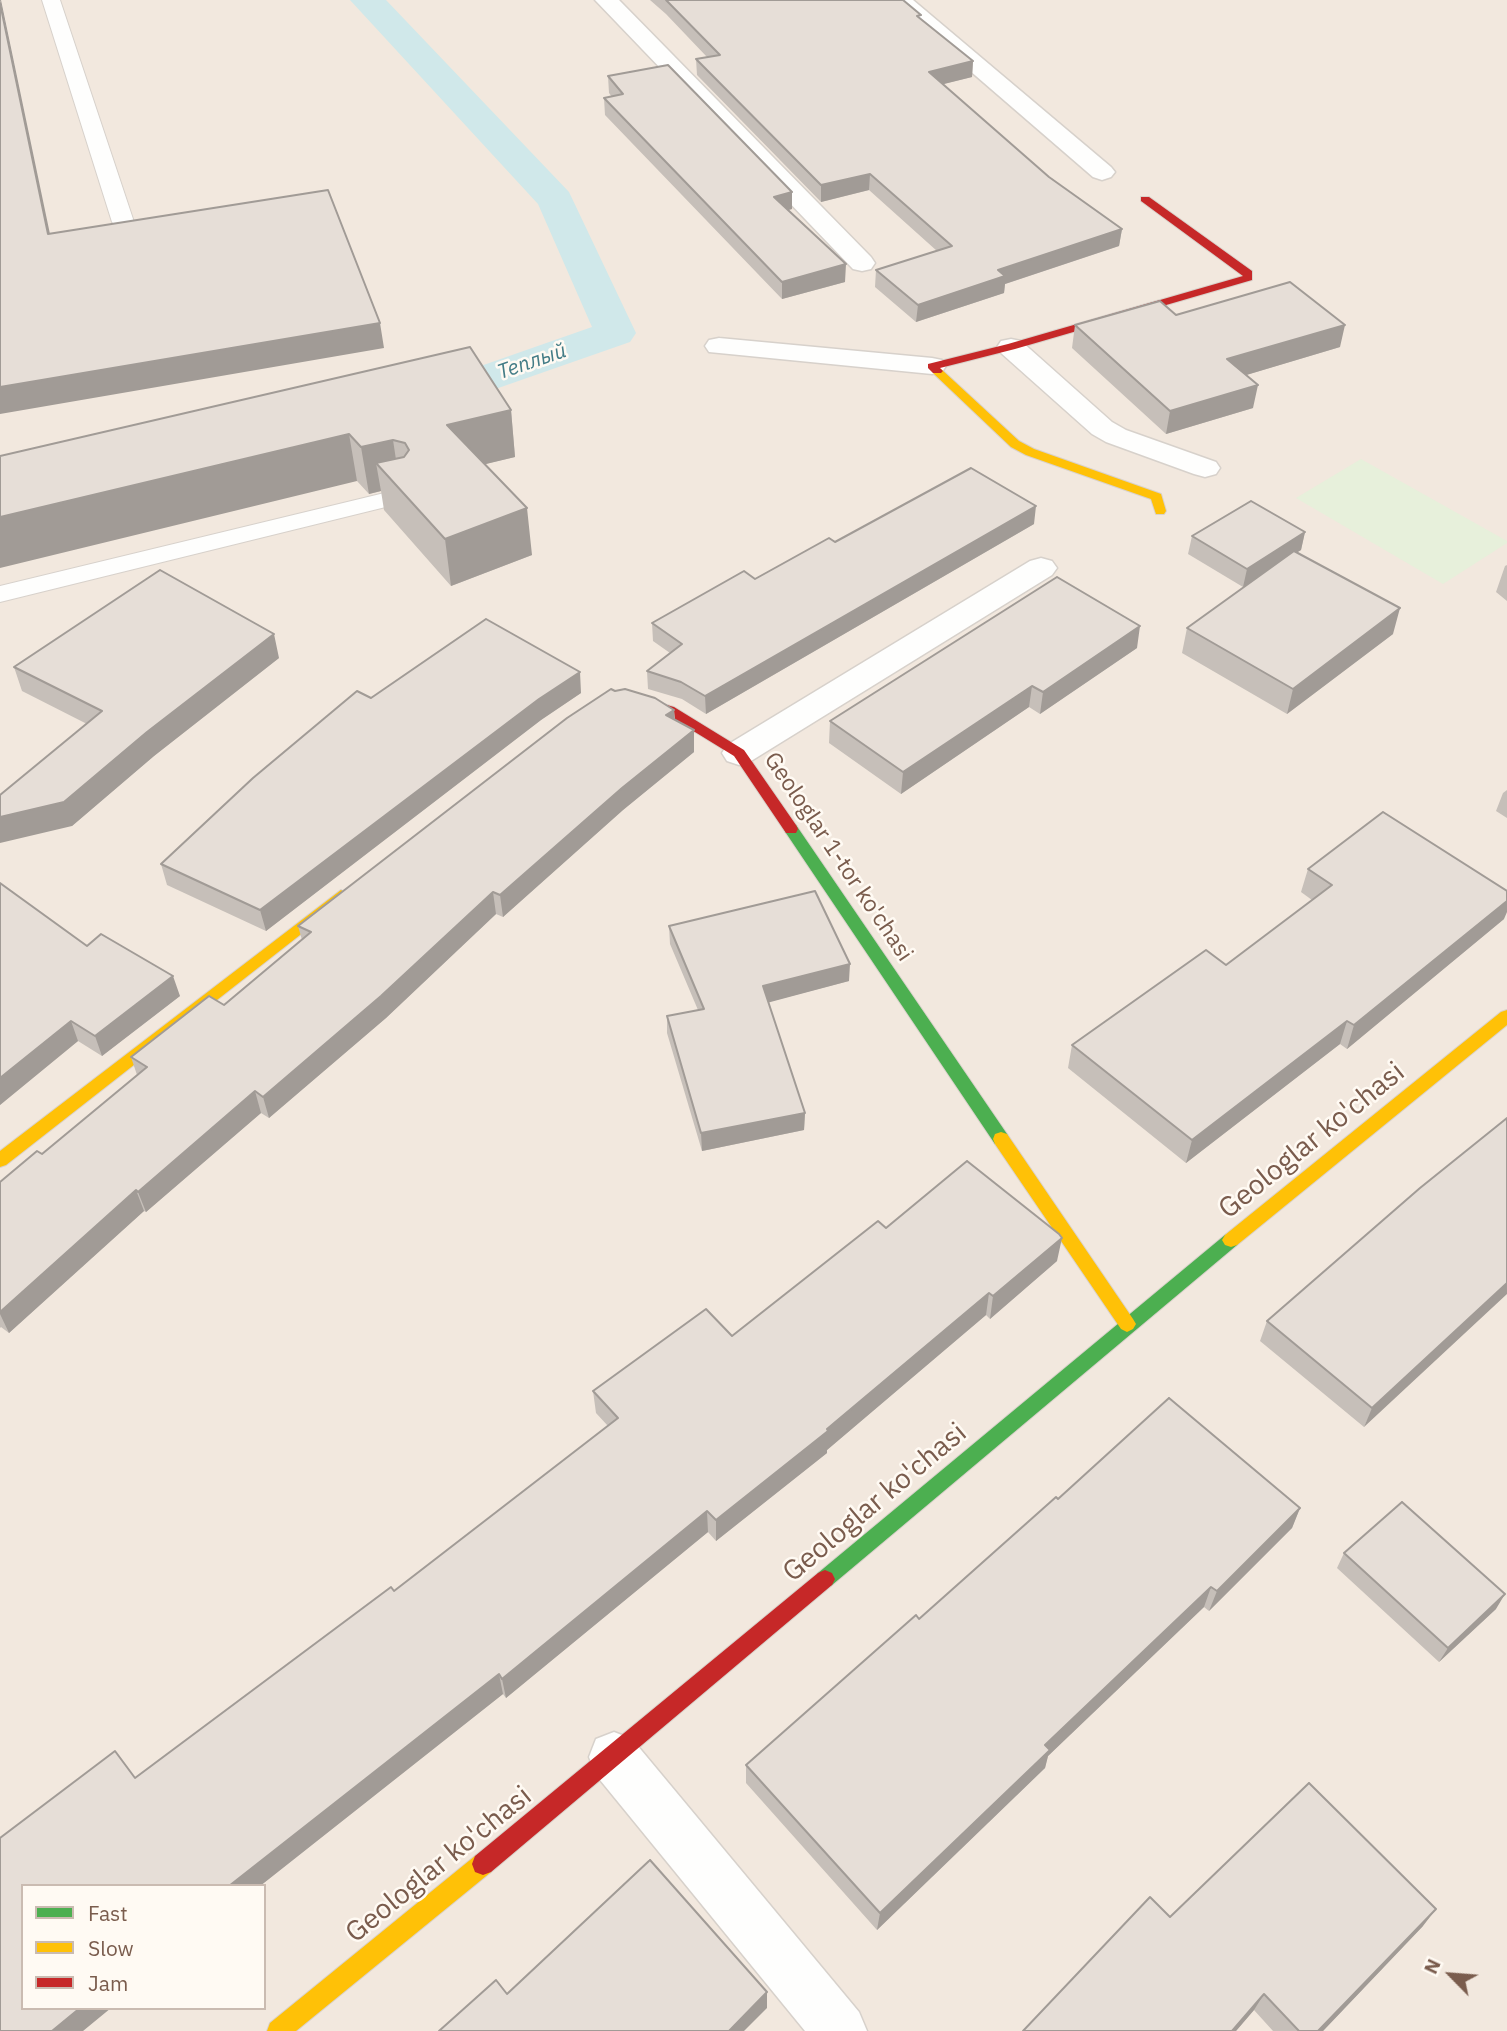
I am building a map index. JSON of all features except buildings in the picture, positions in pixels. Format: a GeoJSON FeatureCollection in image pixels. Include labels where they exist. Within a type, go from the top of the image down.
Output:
{"type":"FeatureCollection","features":[{"type":"Feature","properties":{"kind":"street"},"geometry":{"type":"LineString","coordinates":[[606,0],[862,263]]}},
{"type":"Feature","properties":{"kind":"street"},"geometry":{"type":"LineString","coordinates":[[899,0],[1102,172]]}},
{"type":"Feature","properties":{"kind":"street"},"geometry":{"type":"LineString","coordinates":[[719,346],[932,366],[1010,347],[1248,278],[1248,273],[1145,199]]}},
{"type":"Feature","properties":{"kind":"street"},"geometry":{"type":"LineString","coordinates":[[1010,347],[1102,428],[1116,436],[1205,468]]}},
{"type":"Feature","properties":{"kind":"street"},"geometry":{"type":"LineString","coordinates":[[932,366],[1015,444],[1030,452],[1157,497],[1160,511]]}},
{"type":"Feature","properties":{"kind":"street"},"geometry":{"type":"LineString","coordinates":[[739,752],[1041,568]]}},
{"type":"Feature","properties":{"kind":"street","name":"Geologlar 1-tor ko'chasi"},"geometry":{"type":"LineString","coordinates":[[607,696],[629,697],[669,710],[739,752],[1126,1324]]}},
{"type":"Feature","properties":{"kind":"street"},"geometry":{"type":"LineString","coordinates":[[0,1160],[359,882]]}},
{"type":"Feature","properties":{"kind":"street","name":"Geologlar ko'chasi"},"geometry":{"type":"LineString","coordinates":[[278,2031],[614,1757],[1126,1324],[1507,1016]]}},
{"type":"Feature","properties":{"kind":"street"},"geometry":{"type":"LineString","coordinates":[[614,1757],[840,2031]]}},
{"type":"Feature","properties":{"kind":"lane"},"geometry":{"type":"LineString","coordinates":[[51,0],[123,222]]}},
{"type":"Feature","properties":{"kind":"lane"},"geometry":{"type":"LineString","coordinates":[[0,594],[401,496]]}},
{"type":"Feature","properties":{"kind":"shaded area"},"geometry":{"type":"Polygon","coordinates":[[[0,0],[1507,0],[1507,2031],[0,2031],[0,0]]]}},
{"type":"Feature","properties":{"kind":"green space"},"geometry":{"type":"Polygon","coordinates":[[[1361,459],[1507,543],[1443,584],[1296,498],[1361,459]]]}},
{"type":"Feature","properties":{"kind":"waterway","name":"Теплый"},"geometry":{"type":"LineString","coordinates":[[367,0],[555,200],[615,333],[449,391],[412,400]]}},
{"type":"Feature","properties":{"kind":"traffic: fast"},"geometry":{"type":"LineString","coordinates":[[791,829],[1001,1139]]}},
{"type":"Feature","properties":{"kind":"traffic: fast"},"geometry":{"type":"LineString","coordinates":[[825,1579],[1231,1240]]}},
{"type":"Feature","properties":{"kind":"traffic: slow"},"geometry":{"type":"LineString","coordinates":[[937,371],[1015,444],[1030,452],[1157,497],[1160,511]]}},
{"type":"Feature","properties":{"kind":"traffic: slow"},"geometry":{"type":"LineString","coordinates":[[0,1160],[341,895]]}},
{"type":"Feature","properties":{"kind":"traffic: slow"},"geometry":{"type":"LineString","coordinates":[[1231,1240],[1507,1016]]}},
{"type":"Feature","properties":{"kind":"traffic: slow"},"geometry":{"type":"LineString","coordinates":[[1001,1139],[1127,1324]]}},
{"type":"Feature","properties":{"kind":"traffic: slow"},"geometry":{"type":"LineString","coordinates":[[278,2031],[483,1864]]}},
{"type":"Feature","properties":{"kind":"traffic: jam"},"geometry":{"type":"LineString","coordinates":[[937,371],[932,366],[1011,347],[1248,278],[1248,273],[1145,199]]}},
{"type":"Feature","properties":{"kind":"traffic: jam"},"geometry":{"type":"LineString","coordinates":[[625,697],[669,710],[739,753],[791,829]]}},
{"type":"Feature","properties":{"kind":"traffic: jam"},"geometry":{"type":"LineString","coordinates":[[483,1864],[825,1579]]}}]}
